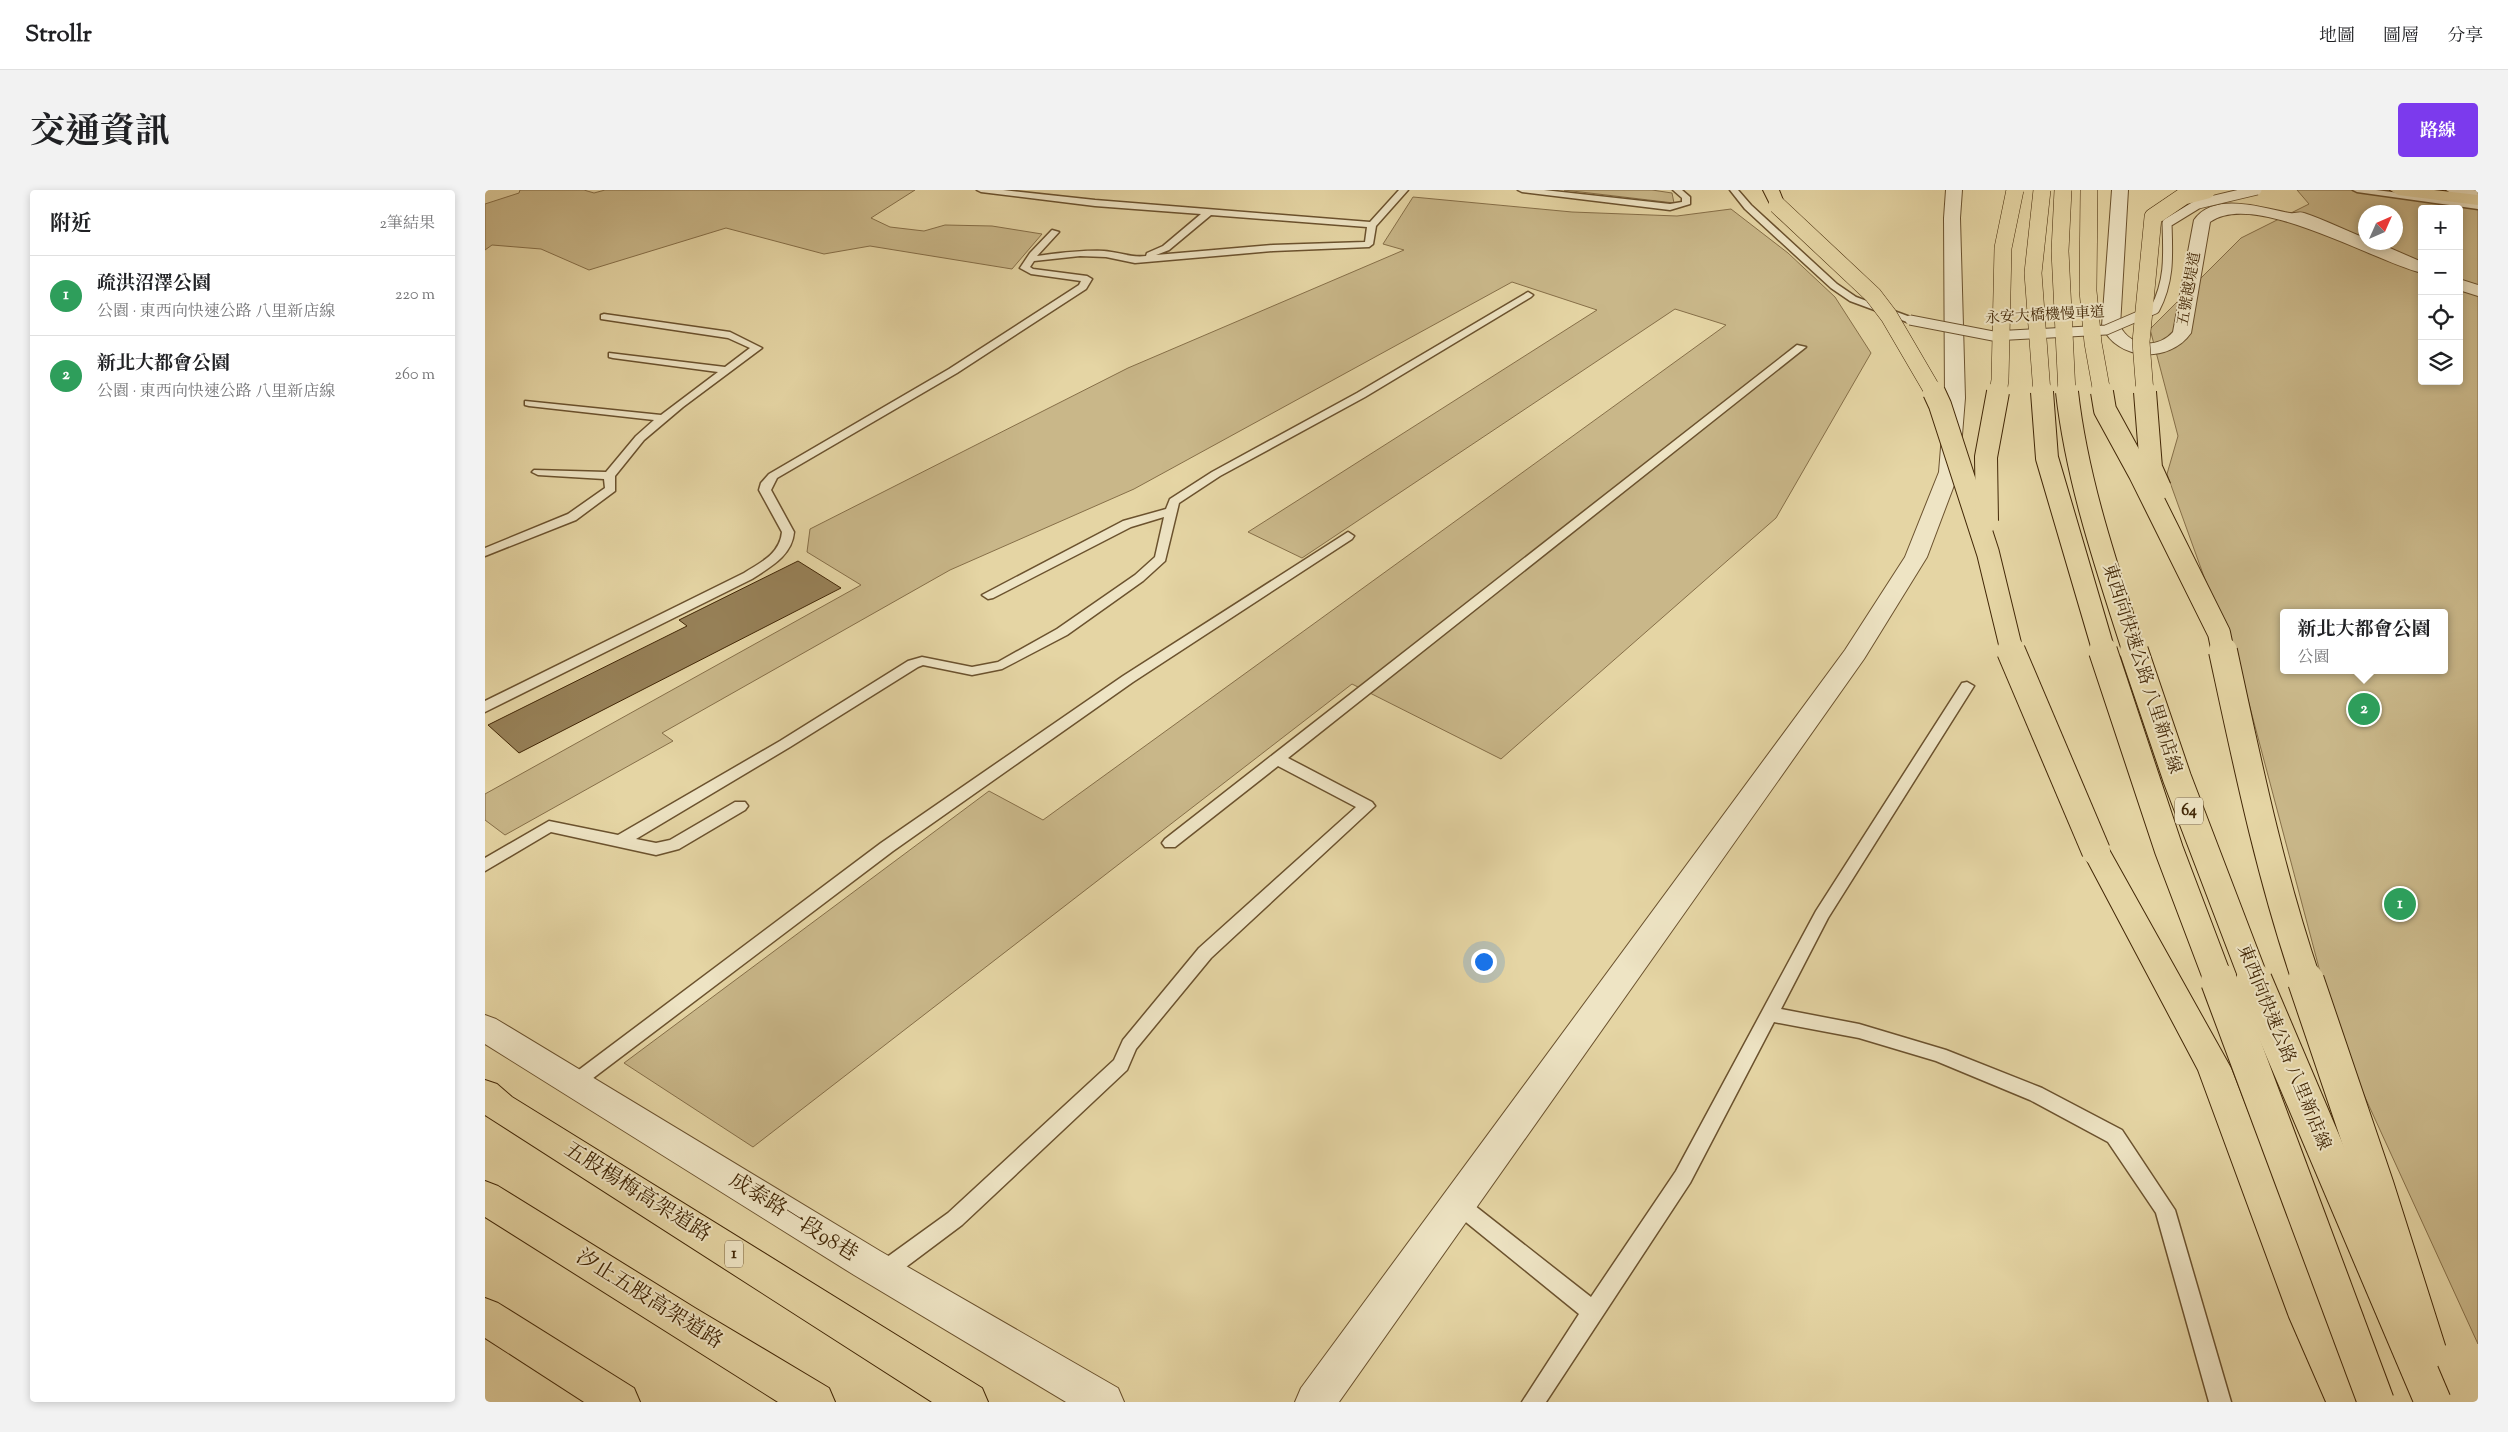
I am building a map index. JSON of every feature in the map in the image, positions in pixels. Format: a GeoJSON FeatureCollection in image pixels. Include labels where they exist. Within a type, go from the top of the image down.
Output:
{"type":"FeatureCollection","features":[{"type":"Feature","properties":{"kind":"highway"},"geometry":{"type":"LineString","coordinates":[[1988,553],[1990,540],[1986,503],[1986,457],[2000,380],[2003,248],[2015,190]]}},
{"type":"Feature","properties":{"kind":"highway","name":"東西向快速公路 八里新店線"},"geometry":{"type":"LineString","coordinates":[[2042,190],[2033,273],[2047,458],[2095,626],[2169,850],[2304,1204],[2375,1402]]}},
{"type":"Feature","properties":{"kind":"highway","name":"東西向快速公路 八里新店線"},"geometry":{"type":"LineString","coordinates":[[2063,190],[2060,208],[2060,274],[2068,399],[2079,454],[2113,589],[2172,766],[2273,1030],[2433,1402]]}},
{"type":"Feature","properties":{"kind":"highway"},"geometry":{"type":"LineString","coordinates":[[2089,190],[2088,291],[2093,343],[2105,410],[2140,474],[2219,633]]}},
{"type":"Feature","properties":{"kind":"highway"},"geometry":{"type":"LineString","coordinates":[[2207,190],[2184,196],[2153,218],[2149,241],[2141,342],[2151,468],[2186,545],[2219,633],[2259,819],[2288,927],[2376,1187],[2444,1402]]}},
{"type":"Feature","properties":{"kind":"highway"},"geometry":{"type":"LineString","coordinates":[[2398,190],[2466,193]]}},
{"type":"Feature","properties":{"kind":"highway"},"geometry":{"type":"LineString","coordinates":[[1770,195],[1873,295],[1889,316],[1925,375],[1940,405],[1988,553],[2010,648],[2097,851],[2215,1068],[2308,1317],[2346,1402]]}},
{"type":"Feature","properties":{"kind":"highway","name":"五股楊梅高架道路"},"geometry":{"type":"LineString","coordinates":[[485,1094],[508,1112],[968,1402]]}},
{"type":"Feature","properties":{"kind":"highway","name":"汐止五股高架道路"},"geometry":{"type":"LineString","coordinates":[[485,1197],[681,1321],[815,1402]]}},
{"type":"Feature","properties":{"kind":"highway"},"geometry":{"type":"LineString","coordinates":[[485,1301],[498,1324],[620,1402]]}},
{"type":"Feature","properties":{"kind":"street"},"geometry":{"type":"LineString","coordinates":[[1315,1402],[1849,662],[1916,557],[1949,472],[1955,398],[1952,218],[1954,190]]}},
{"type":"Feature","properties":{"kind":"street","name":"五號越堤道"},"geometry":{"type":"LineString","coordinates":[[2120,190],[2111,326],[2113,334],[2118,340],[2131,346],[2154,349],[2169,347],[2177,341],[2182,333],[2202,220],[2207,214],[2219,210],[2237,209],[2277,215],[2316,225]]}},
{"type":"Feature","properties":{"kind":"street"},"geometry":{"type":"LineString","coordinates":[[2243,190],[2316,225],[2418,266]]}},
{"type":"Feature","properties":{"kind":"street"},"geometry":{"type":"LineString","coordinates":[[2463,285],[2478,291]]}},
{"type":"Feature","properties":{"kind":"street","name":"成泰路一段98巷"},"geometry":{"type":"LineString","coordinates":[[485,1028],[883,1272],[1104,1402]]}},
{"type":"Feature","properties":{"kind":"lane"},"geometry":{"type":"LineString","coordinates":[[981,190],[1209,212],[1371,225]]}},
{"type":"Feature","properties":{"kind":"lane"},"geometry":{"type":"LineString","coordinates":[[1031,259],[1080,253],[1106,254],[1135,260],[1273,248],[1369,244],[1371,225],[1404,190]]}},
{"type":"Feature","properties":{"kind":"lane"},"geometry":{"type":"LineString","coordinates":[[1522,190],[1670,207],[1686,204],[1686,197],[1677,190]]}},
{"type":"Feature","properties":{"kind":"lane","name":"永安大橋機慢車道"},"geometry":{"type":"LineString","coordinates":[[1734,190],[1748,207],[1834,286],[1853,299],[1910,320],[1993,336],[2106,330],[2155,309],[2165,289],[2168,250],[2167,222],[2178,212],[2211,198],[2257,190]]}},
{"type":"Feature","properties":{"kind":"lane"},"geometry":{"type":"LineString","coordinates":[[2357,190],[2478,206]]}},
{"type":"Feature","properties":{"kind":"lane"},"geometry":{"type":"LineString","coordinates":[[1135,260],[1166,248],[1209,212]]}},
{"type":"Feature","properties":{"kind":"lane"},"geometry":{"type":"LineString","coordinates":[[485,707],[748,576],[771,561],[785,547],[788,531],[765,490],[767,483],[773,476],[953,371],[1083,287],[1087,279],[1031,271],[1025,268],[1055,232]]}},
{"type":"Feature","properties":{"kind":"lane"},"geometry":{"type":"LineString","coordinates":[[621,841],[785,744],[913,664],[923,660],[972,670],[1002,665],[1062,632],[1139,578],[1161,558],[1175,501],[1216,474],[1361,395],[1528,295]]}},
{"type":"Feature","properties":{"kind":"lane"},"geometry":{"type":"LineString","coordinates":[[485,552],[572,517],[611,489],[609,476],[640,438],[663,418],[757,348],[730,335],[604,317]]}},
{"type":"Feature","properties":{"kind":"lane"},"geometry":{"type":"LineString","coordinates":[[1170,843],[1801,347]]}},
{"type":"Feature","properties":{"kind":"lane"},"geometry":{"type":"LineString","coordinates":[[613,355],[726,370]]}},
{"type":"Feature","properties":{"kind":"lane"},"geometry":{"type":"LineString","coordinates":[[529,403],[663,418]]}},
{"type":"Feature","properties":{"kind":"lane"},"geometry":{"type":"LineString","coordinates":[[538,472],[609,476]]}},
{"type":"Feature","properties":{"kind":"lane"},"geometry":{"type":"LineString","coordinates":[[988,595],[1127,524],[1172,511]]}},
{"type":"Feature","properties":{"kind":"lane"},"geometry":{"type":"LineString","coordinates":[[574,1083],[887,847],[1128,679],[1348,536]]}},
{"type":"Feature","properties":{"kind":"lane"},"geometry":{"type":"LineString","coordinates":[[1533,1402],[1683,1177],[1822,915],[1967,686]]}},
{"type":"Feature","properties":{"kind":"lane"},"geometry":{"type":"LineString","coordinates":[[883,1272],[955,1218],[1121,1065],[1129,1045],[1205,952],[1367,806],[1277,759]]}},
{"type":"Feature","properties":{"kind":"lane"},"geometry":{"type":"LineString","coordinates":[[485,865],[549,826],[656,849],[675,845],[740,806]]}},
{"type":"Feature","properties":{"kind":"lane"},"geometry":{"type":"LineString","coordinates":[[1769,1014],[1859,1031],[1940,1055],[2036,1094],[2115,1136],[2165,1210],[2220,1402]]}},
{"type":"Feature","properties":{"kind":"lane"},"geometry":{"type":"LineString","coordinates":[[1458,1204],[1593,1312]]}},
{"type":"Feature","properties":{"kind":"shaded area"},"geometry":{"type":"Polygon","coordinates":[[[520,190],[584,190],[594,193],[605,190],[915,190],[871,218],[890,227],[924,231],[945,225],[992,226],[1042,234],[1012,269],[870,246],[824,254],[726,228],[589,270],[541,249],[492,245],[485,250],[485,204],[519,193],[520,190]]]}},
{"type":"Feature","properties":{"kind":"shaded area"},"geometry":{"type":"Polygon","coordinates":[[[1564,190],[1652,190],[1672,193],[1674,203],[1564,190]]]}},
{"type":"Feature","properties":{"kind":"shaded area"},"geometry":{"type":"Polygon","coordinates":[[[2297,190],[2478,190],[2478,1344],[2337,1036],[2247,696],[2167,474],[2178,436],[2150,329],[2241,238],[2309,204],[2297,190]]]}},
{"type":"Feature","properties":{"kind":"shaded area"},"geometry":{"type":"Polygon","coordinates":[[[1413,197],[1572,212],[1677,216],[1731,209],[1788,253],[1835,297],[1871,353],[1776,518],[1501,759],[1352,684],[753,1147],[624,1063],[989,791],[1043,820],[1726,325],[1675,309],[1302,558],[1248,532],[1597,310],[1512,282],[1134,489],[950,570],[662,733],[673,741],[505,835],[485,820],[485,794],[861,585],[807,552],[810,529],[1128,368],[1404,250],[1383,244],[1413,197]]]}},
{"type":"Feature","properties":{"kind":"building"},"geometry":{"type":"Polygon","coordinates":[[[798,561],[841,588],[519,753],[488,725],[687,626],[679,620],[798,561]]]}},
{"type":"Feature","properties":{"kind":"place","name":"新北大都會公園"},"geometry":{"type":"Point","coordinates":[2364,709]}},
{"type":"Feature","properties":{"kind":"place","name":"疏洪沼澤公園"},"geometry":{"type":"Point","coordinates":[2400,904]}}]}
